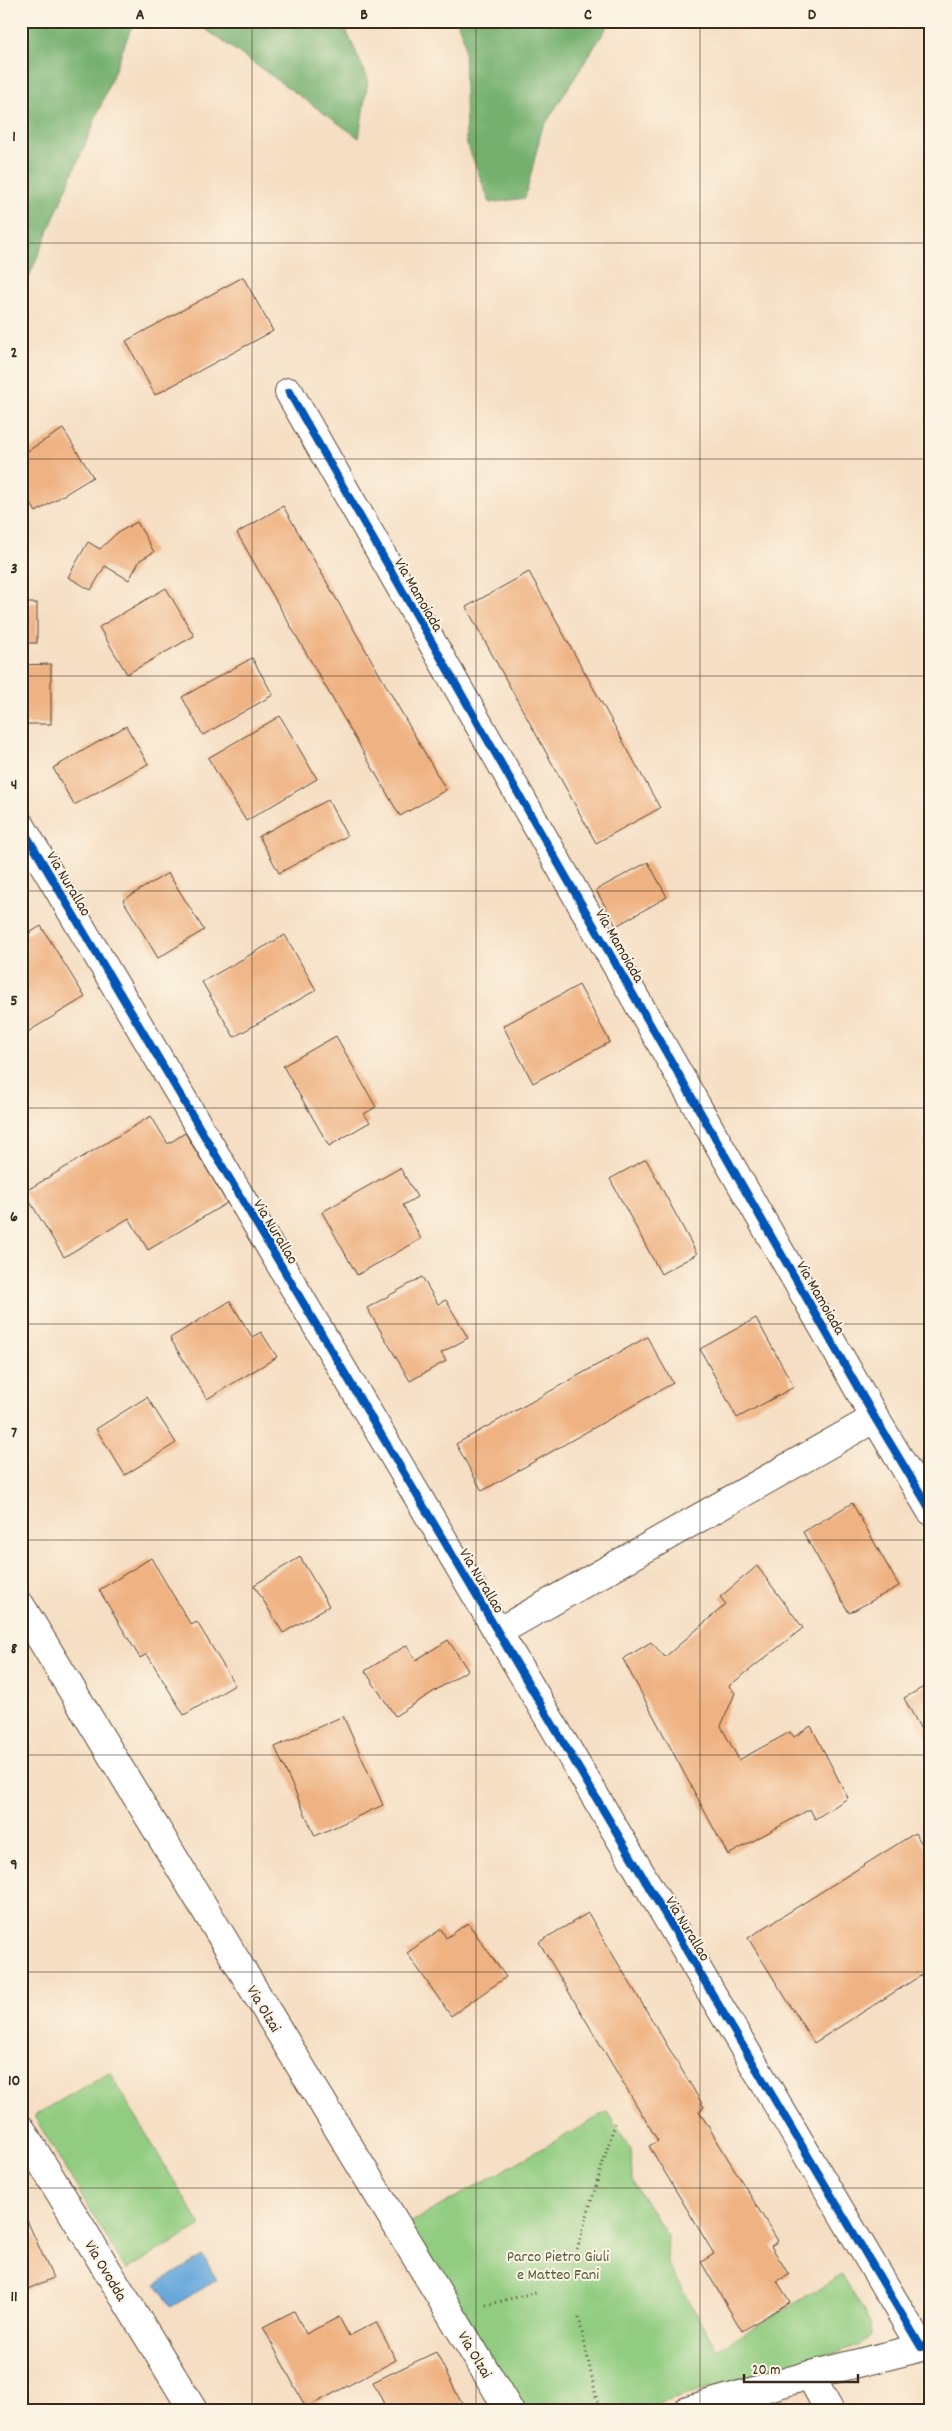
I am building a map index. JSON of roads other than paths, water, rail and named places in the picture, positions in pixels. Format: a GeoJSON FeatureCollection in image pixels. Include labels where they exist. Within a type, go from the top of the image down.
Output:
{"type":"FeatureCollection","features":[{"type":"Feature","properties":{"kind":"street","name":"Via Mamoiada"},"geometry":{"type":"LineString","coordinates":[[289,392],[874,1418],[931,1511]]}},
{"type":"Feature","properties":{"kind":"street","name":"Via Nurallao"},"geometry":{"type":"LineString","coordinates":[[21,826],[498,1632],[926,2346]]}},
{"type":"Feature","properties":{"kind":"street"},"geometry":{"type":"LineString","coordinates":[[498,1632],[874,1418]]}},
{"type":"Feature","properties":{"kind":"street","name":"Via Olzai"},"geometry":{"type":"LineString","coordinates":[[21,1606],[510,2410]]}},
{"type":"Feature","properties":{"kind":"street","name":"Via Ovodda"},"geometry":{"type":"LineString","coordinates":[[21,2130],[193,2410]]}},
{"type":"Feature","properties":{"kind":"street"},"geometry":{"type":"LineString","coordinates":[[688,2410],[810,2375],[926,2346]]}},
{"type":"Feature","properties":{"kind":"street"},"geometry":{"type":"LineString","coordinates":[[810,2375],[829,2410]]}},
{"type":"Feature","properties":{"kind":"water"},"geometry":{"type":"Polygon","coordinates":[[[203,2256],[217,2280],[171,2307],[156,2284],[203,2256]]]}},
{"type":"Feature","properties":{"kind":"park label","name":"Parco Pietro Giuli e Matteo Fani"},"geometry":{"type":"Point","coordinates":[558,2264]}}]}
